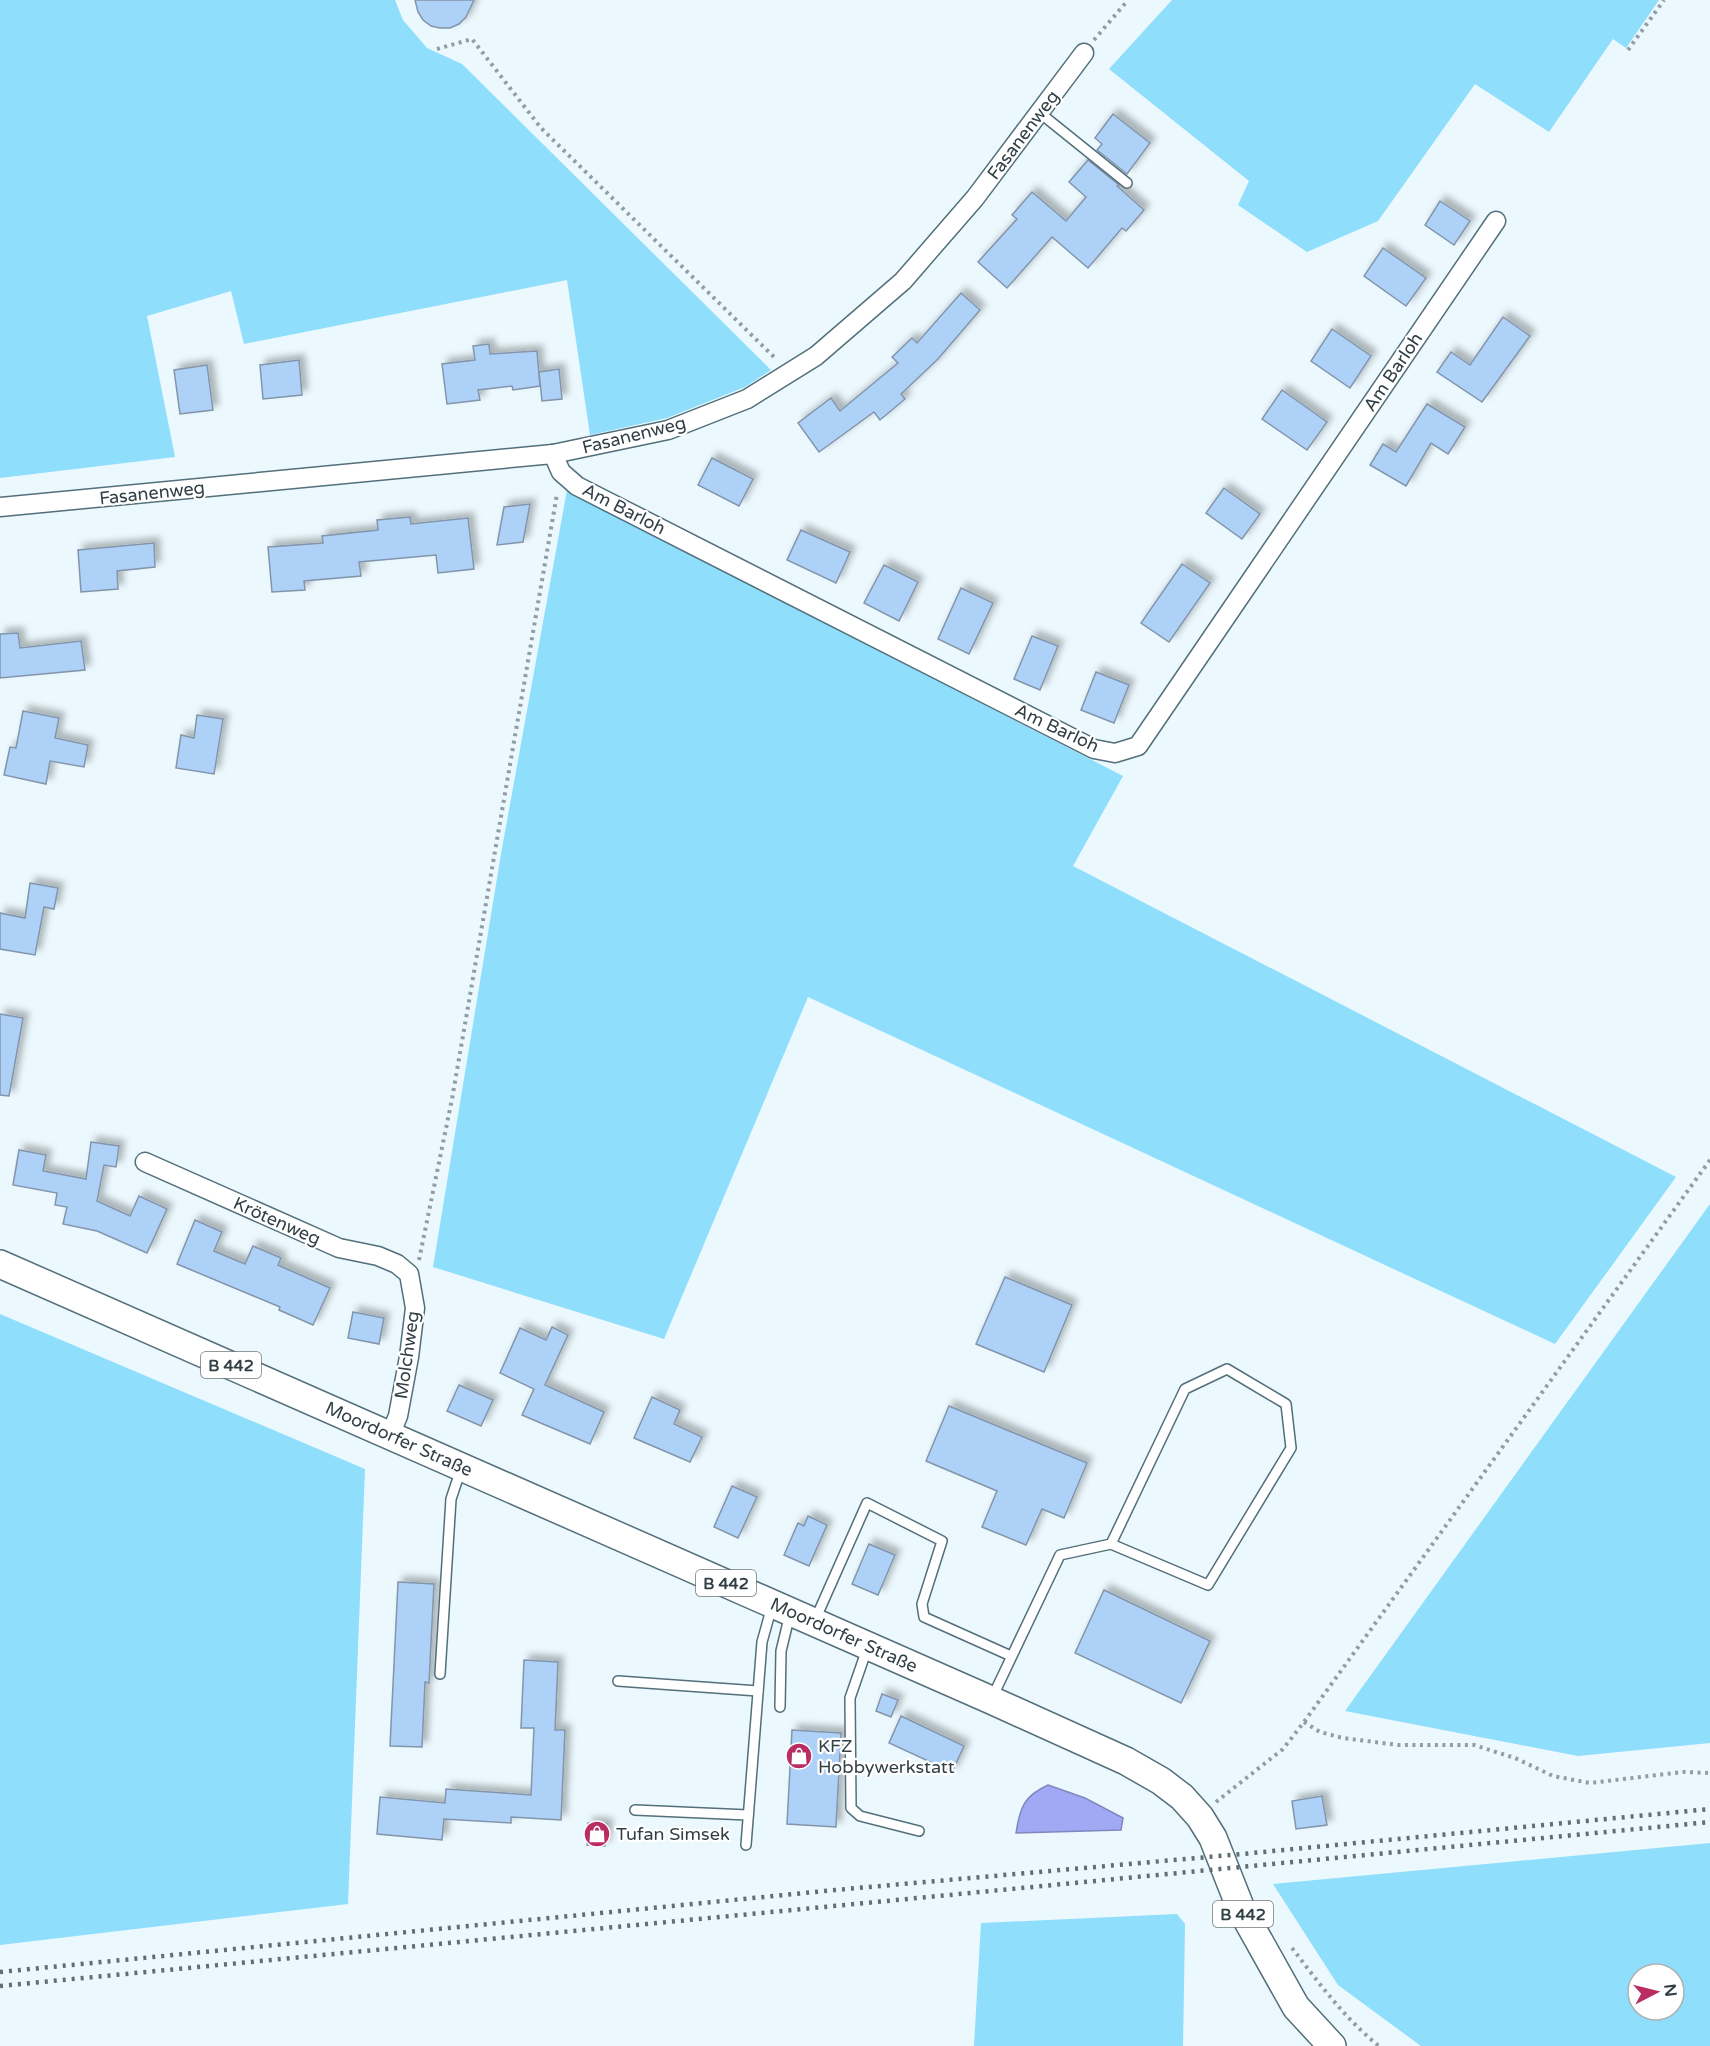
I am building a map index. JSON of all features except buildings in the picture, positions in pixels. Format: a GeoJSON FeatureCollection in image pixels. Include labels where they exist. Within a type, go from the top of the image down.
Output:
{"type":"FeatureCollection","features":[{"type":"Feature","properties":{"kind":"main road","name":"Moordorfer Straße"},"geometry":{"type":"LineString","coordinates":[[0,1264],[991,1700],[1126,1761],[1161,1781],[1182,1797],[1200,1817],[1213,1838],[1240,1909],[1296,2007],[1332,2046]]}},
{"type":"Feature","properties":{"kind":"street","name":"Fasanenweg"},"geometry":{"type":"LineString","coordinates":[[0,507],[552,454],[668,430],[747,399],[816,356],[903,280],[975,198],[1084,52]]}},
{"type":"Feature","properties":{"kind":"street","name":"Am Barloh"},"geometry":{"type":"LineString","coordinates":[[552,454],[561,472],[577,486],[1094,749],[1115,753],[1138,746],[1496,221]]}},
{"type":"Feature","properties":{"kind":"street","name":"Krötenweg"},"geometry":{"type":"LineString","coordinates":[[145,1162],[339,1248],[378,1256],[397,1264],[409,1274]]}},
{"type":"Feature","properties":{"kind":"street","name":"Molchweg"},"geometry":{"type":"LineString","coordinates":[[390,1435],[398,1416],[415,1308],[409,1274]]}},
{"type":"Feature","properties":{"kind":"lane"},"geometry":{"type":"LineString","coordinates":[[1040,113],[1127,183]]}},
{"type":"Feature","properties":{"kind":"lane"},"geometry":{"type":"LineString","coordinates":[[991,1700],[1060,1555],[1111,1544],[1208,1585],[1291,1448],[1286,1404],[1227,1369],[1185,1389],[1111,1544]]}},
{"type":"Feature","properties":{"kind":"lane"},"geometry":{"type":"LineString","coordinates":[[440,1674],[451,1499],[462,1467]]}},
{"type":"Feature","properties":{"kind":"lane"},"geometry":{"type":"LineString","coordinates":[[746,1845],[762,1642],[793,1613],[867,1503],[942,1541],[922,1604],[924,1617],[1011,1656]]}},
{"type":"Feature","properties":{"kind":"lane"},"geometry":{"type":"LineString","coordinates":[[780,1707],[781,1652],[793,1613]]}},
{"type":"Feature","properties":{"kind":"lane"},"geometry":{"type":"LineString","coordinates":[[868,1647],[850,1698],[851,1808],[860,1816],[919,1831]]}},
{"type":"Feature","properties":{"kind":"lane"},"geometry":{"type":"LineString","coordinates":[[618,1681],[758,1691]]}},
{"type":"Feature","properties":{"kind":"lane"},"geometry":{"type":"LineString","coordinates":[[635,1810],[748,1815]]}},
{"type":"Feature","properties":{"kind":"path"},"geometry":{"type":"LineString","coordinates":[[1084,52],[1128,0]]}},
{"type":"Feature","properties":{"kind":"path"},"geometry":{"type":"LineString","coordinates":[[1628,51],[1664,0]]}},
{"type":"Feature","properties":{"kind":"path"},"geometry":{"type":"LineString","coordinates":[[437,49],[472,39],[541,128],[789,373]]}},
{"type":"Feature","properties":{"kind":"path"},"geometry":{"type":"LineString","coordinates":[[409,1274],[419,1262],[452,1099],[561,472]]}},
{"type":"Feature","properties":{"kind":"path"},"geometry":{"type":"LineString","coordinates":[[1220,1811],[1215,1804],[1283,1749],[1304,1722],[1710,1160]]}},
{"type":"Feature","properties":{"kind":"path"},"geometry":{"type":"LineString","coordinates":[[1304,1722],[1320,1732],[1343,1738],[1398,1745],[1474,1745],[1515,1758],[1553,1776],[1590,1783],[1683,1772],[1710,1773]]}},
{"type":"Feature","properties":{"kind":"path"},"geometry":{"type":"LineString","coordinates":[[1286,1940],[1328,1995],[1363,2034],[1379,2046]]}},
{"type":"Feature","properties":{"kind":"shaded area"},"geometry":{"type":"Polygon","coordinates":[[[0,0],[395,0],[403,20],[427,48],[462,64],[771,370],[745,387],[667,418],[590,435],[567,280],[244,344],[231,291],[147,316],[175,457],[0,478],[0,0]]]}},
{"type":"Feature","properties":{"kind":"shaded area"},"geometry":{"type":"Polygon","coordinates":[[[1172,0],[1659,0],[1626,48],[1613,39],[1549,132],[1475,84],[1378,221],[1307,252],[1238,205],[1249,181],[1109,69],[1172,0]]]}},
{"type":"Feature","properties":{"kind":"shaded area"},"geometry":{"type":"Polygon","coordinates":[[[567,490],[1123,776],[1073,866],[1676,1177],[1555,1344],[808,997],[664,1339],[433,1267],[501,854],[567,490]]]}},
{"type":"Feature","properties":{"kind":"shaded area"},"geometry":{"type":"Polygon","coordinates":[[[1710,1204],[1710,1743],[1578,1756],[1345,1711],[1710,1204]]]}},
{"type":"Feature","properties":{"kind":"shaded area"},"geometry":{"type":"Polygon","coordinates":[[[0,1314],[365,1469],[348,1904],[0,1945],[0,1314]]]}},
{"type":"Feature","properties":{"kind":"shaded area"},"geometry":{"type":"Polygon","coordinates":[[[1048,1785],[1085,1798],[1123,1818],[1121,1830],[1016,1833],[1019,1816],[1028,1798],[1048,1785]]]}},
{"type":"Feature","properties":{"kind":"shaded area"},"geometry":{"type":"Polygon","coordinates":[[[1710,1843],[1710,2046],[1421,2046],[1338,1985],[1273,1884],[1710,1843]]]}},
{"type":"Feature","properties":{"kind":"shaded area"},"geometry":{"type":"Polygon","coordinates":[[[1177,1914],[1185,1924],[1183,2046],[974,2046],[981,1923],[1177,1914]]]}},
{"type":"Feature","properties":{"kind":"railway"},"geometry":{"type":"LineString","coordinates":[[0,1972],[835,1890],[1710,1809]]}},
{"type":"Feature","properties":{"kind":"railway"},"geometry":{"type":"LineString","coordinates":[[0,1986],[1710,1822]]}},
{"type":"Feature","properties":{"kind":"place","name":"KFZ Hobbywerkstatt"},"geometry":{"type":"Point","coordinates":[799,1756]}},
{"type":"Feature","properties":{"kind":"place","name":"Tufan Simsek"},"geometry":{"type":"Point","coordinates":[597,1834]}}]}
